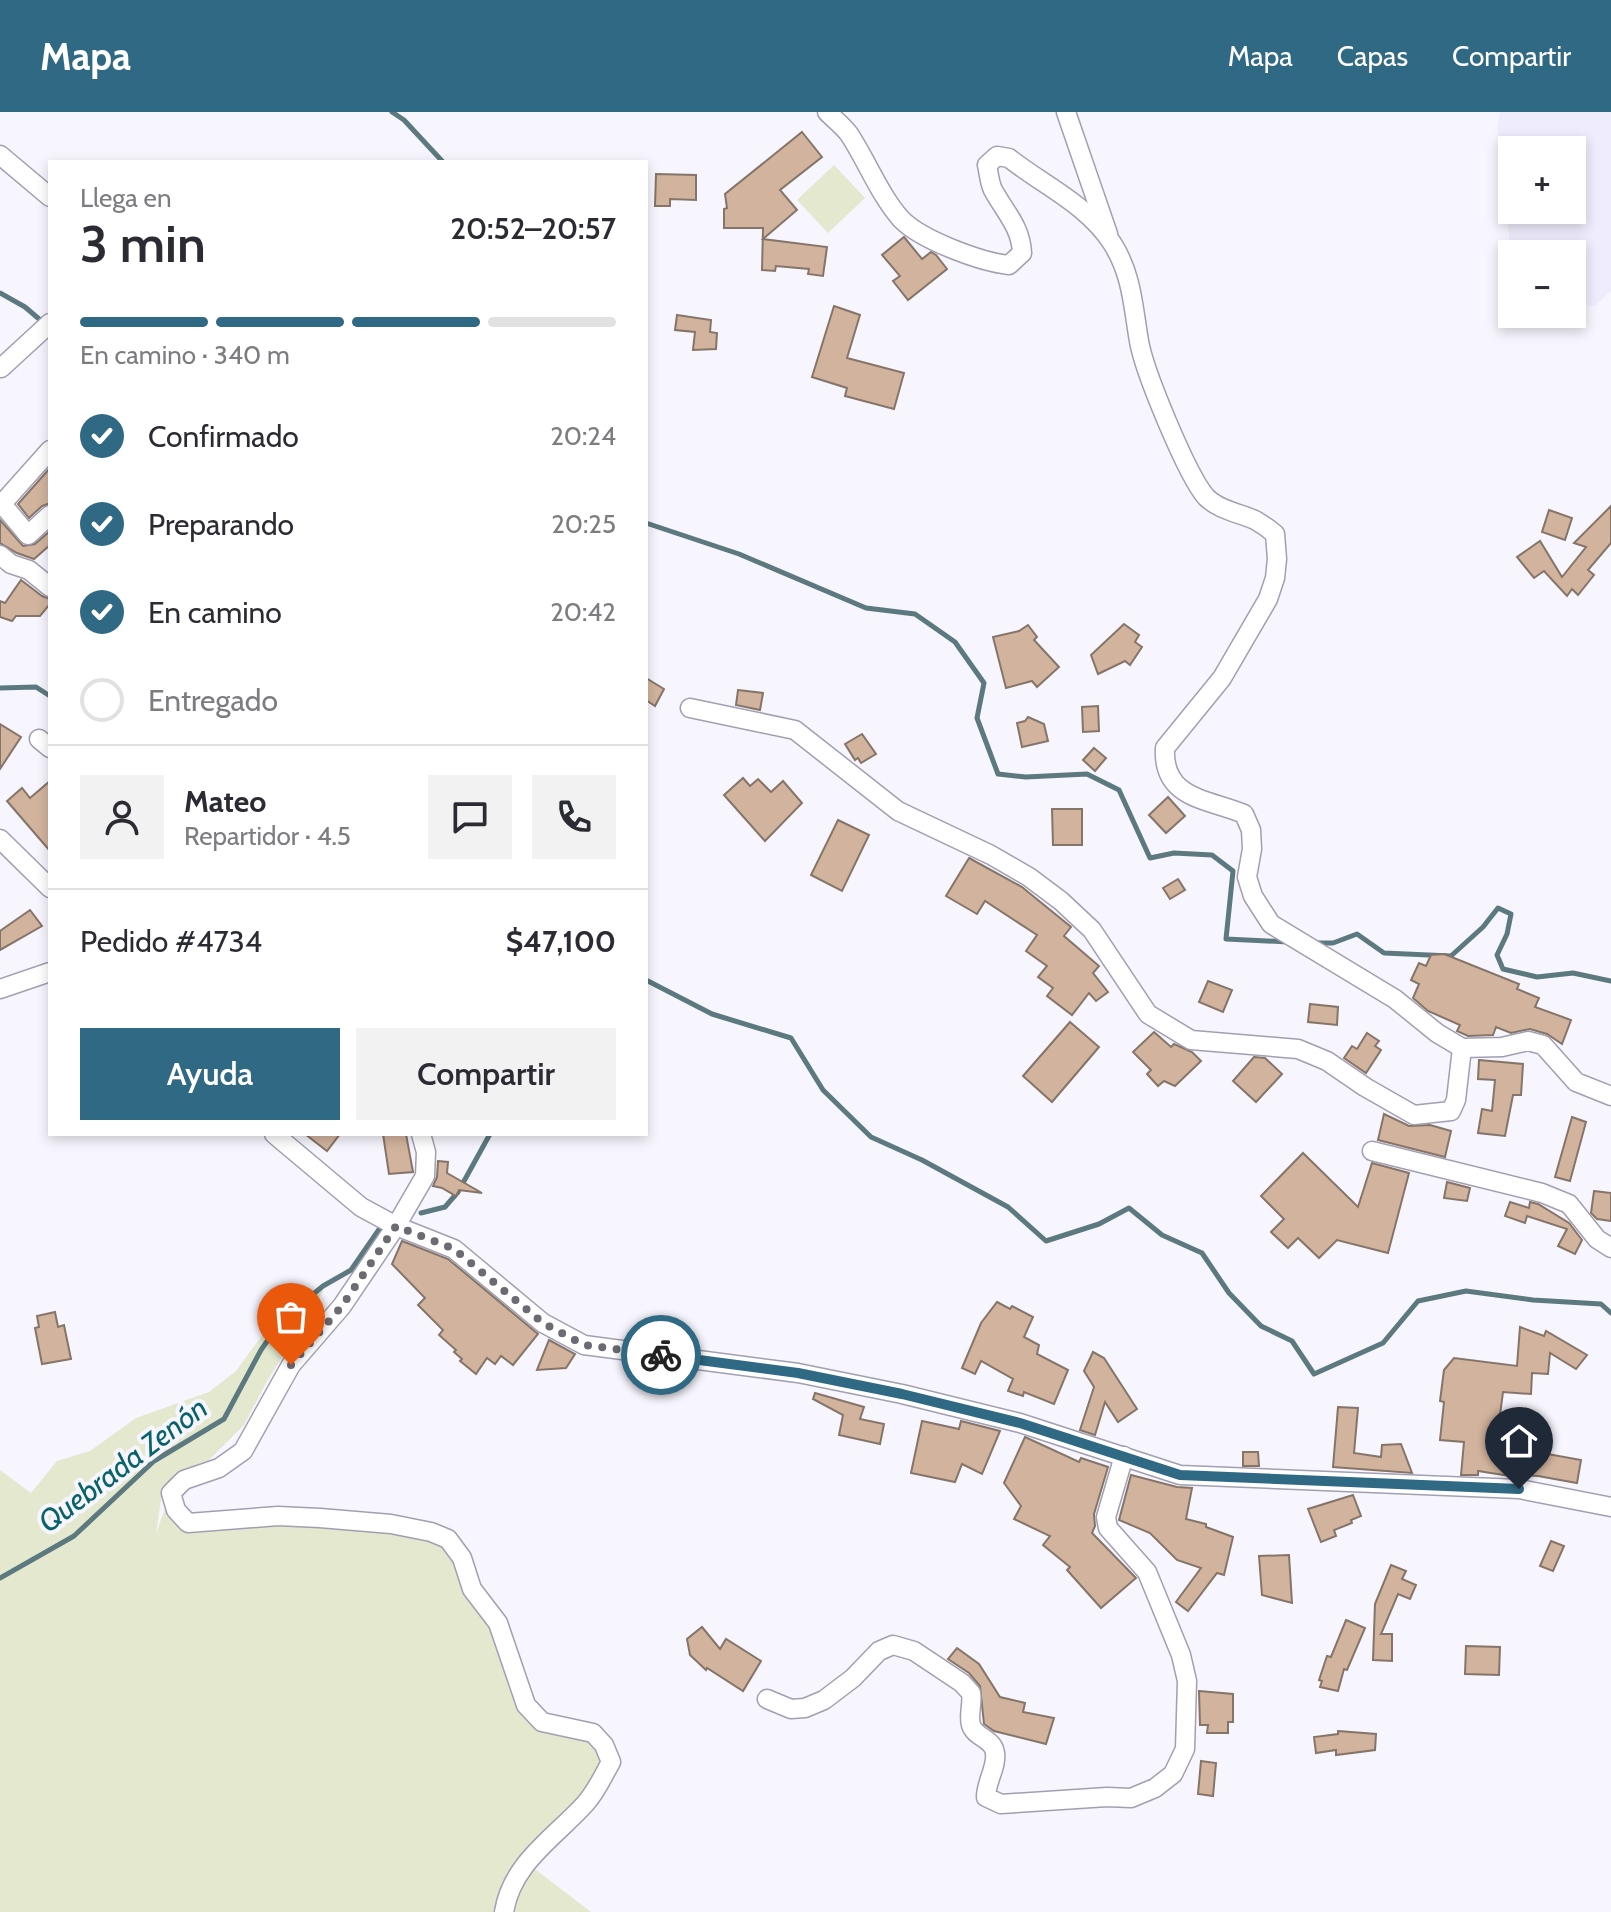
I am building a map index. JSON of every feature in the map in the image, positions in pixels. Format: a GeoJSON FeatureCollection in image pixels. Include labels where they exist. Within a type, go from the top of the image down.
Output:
{"type":"FeatureCollection","features":[{"type":"Feature","properties":{"kind":"street"},"geometry":{"type":"LineString","coordinates":[[827,112],[847,131],[903,221],[938,242],[986,262],[1009,265],[1022,253],[1022,239],[1017,227],[991,187],[987,165],[997,156],[1009,158],[1078,207],[1111,241]]}},
{"type":"Feature","properties":{"kind":"street"},"geometry":{"type":"LineString","coordinates":[[1066,112],[1111,241],[1128,274],[1139,344],[1188,469],[1207,498],[1221,508],[1258,521],[1275,534],[1275,578],[1268,599],[1222,678],[1165,748],[1164,762],[1173,784],[1191,796],[1244,814],[1251,830],[1252,849],[1247,877],[1253,896],[1271,924],[1395,999],[1437,1033],[1462,1048],[1502,1047],[1528,1041],[1543,1045],[1576,1082],[1611,1096]]}},
{"type":"Feature","properties":{"kind":"street"},"geometry":{"type":"LineString","coordinates":[[0,155],[48,195]]}},
{"type":"Feature","properties":{"kind":"street"},"geometry":{"type":"LineString","coordinates":[[1,368],[44,328]]}},
{"type":"Feature","properties":{"kind":"street"},"geometry":{"type":"LineString","coordinates":[[48,456],[1,505],[28,535],[48,517]]}},
{"type":"Feature","properties":{"kind":"street"},"geometry":{"type":"LineString","coordinates":[[0,555],[11,564],[29,570],[48,585]]}},
{"type":"Feature","properties":{"kind":"street"},"geometry":{"type":"LineString","coordinates":[[690,708],[795,730],[898,811],[991,855],[1029,877],[1092,930],[1148,1014],[1191,1040],[1298,1049],[1327,1061],[1414,1115],[1451,1111],[1456,1100],[1462,1048]]}},
{"type":"Feature","properties":{"kind":"street"},"geometry":{"type":"LineString","coordinates":[[0,839],[48,886]]}},
{"type":"Feature","properties":{"kind":"street"},"geometry":{"type":"LineString","coordinates":[[0,989],[48,973]]}},
{"type":"Feature","properties":{"kind":"street"},"geometry":{"type":"LineString","coordinates":[[276,1136],[361,1207],[396,1226],[454,1249],[543,1323],[584,1345],[798,1373],[902,1394],[1020,1423],[1180,1475],[1519,1489],[1611,1507]]}},
{"type":"Feature","properties":{"kind":"street"},"geometry":{"type":"LineString","coordinates":[[422,1136],[426,1152],[425,1176],[396,1226],[342,1306],[291,1365],[243,1451],[219,1468],[184,1480],[171,1493],[176,1510],[188,1523],[278,1516],[320,1518],[391,1524],[431,1532],[448,1539],[462,1558],[472,1589],[498,1623],[526,1705],[542,1722],[593,1733],[604,1745],[611,1762],[585,1804],[545,1841],[514,1879],[504,1912]]}},
{"type":"Feature","properties":{"kind":"street"},"geometry":{"type":"LineString","coordinates":[[1372,1151],[1542,1193],[1569,1204],[1597,1239],[1611,1248]]}},
{"type":"Feature","properties":{"kind":"street"},"geometry":{"type":"LineString","coordinates":[[767,1699],[791,1709],[805,1708],[824,1700],[853,1678],[884,1648],[900,1646],[914,1651],[962,1683],[971,1693],[971,1726],[992,1744],[995,1752],[986,1788],[986,1797],[992,1802],[1131,1798],[1155,1788],[1173,1774],[1185,1749],[1187,1681],[1181,1655],[1147,1572],[1108,1528],[1106,1517],[1124,1456]]}},
{"type":"Feature","properties":{"kind":"shaded area"},"geometry":{"type":"Polygon","coordinates":[[[1500,112],[1611,112],[1611,291],[1595,306],[1586,305],[1586,240],[1510,240],[1508,224],[1586,224],[1586,136],[1498,137],[1500,112]]]}},
{"type":"Feature","properties":{"kind":"green space"},"geometry":{"type":"Polygon","coordinates":[[[834,165],[865,198],[828,233],[797,200],[834,165]]]}},
{"type":"Feature","properties":{"kind":"green space"},"geometry":{"type":"Polygon","coordinates":[[[320,1286],[323,1291],[244,1425],[209,1460],[176,1472],[162,1493],[156,1533],[171,1493],[188,1523],[278,1516],[448,1539],[542,1722],[593,1733],[611,1762],[527,1863],[591,1912],[0,1912],[0,1470],[31,1493],[57,1461],[90,1451],[136,1418],[209,1392],[236,1371],[280,1311],[320,1286]]]}},
{"type":"Feature","properties":{"kind":"building"},"geometry":{"type":"Polygon","coordinates":[[[802,132],[822,157],[780,190],[797,210],[763,239],[827,247],[823,276],[808,274],[809,269],[776,266],[775,271],[762,270],[763,228],[724,228],[724,209],[727,208],[725,194],[802,132]]]}},
{"type":"Feature","properties":{"kind":"building"},"geometry":{"type":"Polygon","coordinates":[[[656,174],[696,175],[696,200],[670,199],[670,206],[655,206],[656,174]]]}},
{"type":"Feature","properties":{"kind":"building"},"geometry":{"type":"Polygon","coordinates":[[[904,237],[922,259],[931,252],[947,269],[908,300],[893,281],[900,276],[882,255],[904,237]]]}},
{"type":"Feature","properties":{"kind":"building"},"geometry":{"type":"Polygon","coordinates":[[[834,306],[860,315],[847,358],[904,373],[894,409],[845,396],[847,388],[812,377],[834,306]]]}},
{"type":"Feature","properties":{"kind":"building"},"geometry":{"type":"Polygon","coordinates":[[[677,315],[711,320],[710,332],[717,333],[716,349],[693,350],[695,332],[675,330],[677,315]]]}},
{"type":"Feature","properties":{"kind":"building"},"geometry":{"type":"Polygon","coordinates":[[[48,470],[48,504],[29,518],[18,504],[48,470]]]}},
{"type":"Feature","properties":{"kind":"building"},"geometry":{"type":"Polygon","coordinates":[[[1611,506],[1611,543],[1588,570],[1594,575],[1578,595],[1572,589],[1567,596],[1544,571],[1534,578],[1517,557],[1540,541],[1562,577],[1586,547],[1574,543],[1611,506]]]}},
{"type":"Feature","properties":{"kind":"building"},"geometry":{"type":"Polygon","coordinates":[[[1549,510],[1572,518],[1565,540],[1542,532],[1549,510]]]}},
{"type":"Feature","properties":{"kind":"building"},"geometry":{"type":"Polygon","coordinates":[[[0,520],[23,546],[35,544],[48,533],[48,547],[34,559],[0,543],[0,520]]]}},
{"type":"Feature","properties":{"kind":"building"},"geometry":{"type":"Polygon","coordinates":[[[21,580],[48,598],[48,606],[40,616],[16,616],[12,621],[0,617],[0,601],[5,603],[21,580]]]}},
{"type":"Feature","properties":{"kind":"building"},"geometry":{"type":"Polygon","coordinates":[[[1124,624],[1139,635],[1135,642],[1142,647],[1130,665],[1125,661],[1098,674],[1091,655],[1124,624]]]}},
{"type":"Feature","properties":{"kind":"building"},"geometry":{"type":"Polygon","coordinates":[[[1028,625],[1037,637],[1034,640],[1059,667],[1037,687],[1032,681],[1006,688],[993,637],[1019,631],[1028,625]]]}},
{"type":"Feature","properties":{"kind":"building"},"geometry":{"type":"Polygon","coordinates":[[[648,679],[664,689],[655,706],[648,701],[648,679]]]}},
{"type":"Feature","properties":{"kind":"building"},"geometry":{"type":"Polygon","coordinates":[[[738,690],[763,693],[760,710],[736,705],[738,690]]]}},
{"type":"Feature","properties":{"kind":"building"},"geometry":{"type":"Polygon","coordinates":[[[1098,706],[1099,731],[1083,732],[1082,707],[1098,706]]]}},
{"type":"Feature","properties":{"kind":"building"},"geometry":{"type":"Polygon","coordinates":[[[1028,717],[1044,724],[1048,741],[1022,747],[1017,723],[1028,717]]]}},
{"type":"Feature","properties":{"kind":"building"},"geometry":{"type":"Polygon","coordinates":[[[0,724],[21,737],[0,769],[0,724]]]}},
{"type":"Feature","properties":{"kind":"building"},"geometry":{"type":"Polygon","coordinates":[[[862,734],[876,754],[861,763],[858,758],[855,760],[845,744],[862,734]]]}},
{"type":"Feature","properties":{"kind":"building"},"geometry":{"type":"Polygon","coordinates":[[[1094,748],[1106,758],[1095,771],[1083,760],[1094,748]]]}},
{"type":"Feature","properties":{"kind":"building"},"geometry":{"type":"Polygon","coordinates":[[[743,778],[750,786],[758,779],[771,792],[783,781],[802,803],[765,841],[724,795],[743,778]]]}},
{"type":"Feature","properties":{"kind":"building"},"geometry":{"type":"Polygon","coordinates":[[[48,783],[48,849],[7,801],[22,788],[30,798],[48,783]]]}},
{"type":"Feature","properties":{"kind":"building"},"geometry":{"type":"Polygon","coordinates":[[[1168,797],[1185,816],[1166,833],[1149,815],[1168,797]]]}},
{"type":"Feature","properties":{"kind":"building"},"geometry":{"type":"Polygon","coordinates":[[[1052,809],[1082,809],[1082,845],[1053,845],[1052,809]]]}},
{"type":"Feature","properties":{"kind":"building"},"geometry":{"type":"Polygon","coordinates":[[[838,820],[869,835],[842,891],[811,875],[838,820]]]}},
{"type":"Feature","properties":{"kind":"building"},"geometry":{"type":"Polygon","coordinates":[[[969,858],[1022,887],[1071,927],[1064,936],[1099,966],[1093,973],[1108,992],[1096,1001],[1089,993],[1072,1015],[1047,996],[1053,988],[1038,977],[1047,966],[1026,951],[1037,935],[985,901],[977,914],[946,896],[969,858]]]}},
{"type":"Feature","properties":{"kind":"building"},"geometry":{"type":"Polygon","coordinates":[[[1178,879],[1185,890],[1170,899],[1163,888],[1178,879]]]}},
{"type":"Feature","properties":{"kind":"building"},"geometry":{"type":"Polygon","coordinates":[[[30,910],[42,926],[0,950],[0,931],[30,910]]]}},
{"type":"Feature","properties":{"kind":"building"},"geometry":{"type":"Polygon","coordinates":[[[1444,954],[1519,984],[1517,989],[1539,998],[1535,1007],[1571,1020],[1562,1044],[1547,1034],[1530,1029],[1511,1033],[1496,1027],[1493,1035],[1468,1036],[1457,1031],[1460,1025],[1428,1011],[1413,998],[1419,984],[1411,980],[1419,963],[1426,966],[1431,955],[1444,954]]]}},
{"type":"Feature","properties":{"kind":"building"},"geometry":{"type":"Polygon","coordinates":[[[1208,981],[1232,990],[1223,1012],[1199,1002],[1208,981]]]}},
{"type":"Feature","properties":{"kind":"building"},"geometry":{"type":"Polygon","coordinates":[[[1310,1004],[1338,1007],[1337,1025],[1308,1022],[1310,1004]]]}},
{"type":"Feature","properties":{"kind":"building"},"geometry":{"type":"Polygon","coordinates":[[[1070,1022],[1099,1047],[1052,1102],[1023,1076],[1070,1022]]]}},
{"type":"Feature","properties":{"kind":"building"},"geometry":{"type":"Polygon","coordinates":[[[1154,1032],[1171,1047],[1174,1044],[1192,1052],[1201,1061],[1175,1086],[1164,1081],[1158,1086],[1147,1074],[1151,1070],[1133,1052],[1154,1032]]]}},
{"type":"Feature","properties":{"kind":"building"},"geometry":{"type":"Polygon","coordinates":[[[1367,1033],[1379,1041],[1375,1046],[1381,1050],[1366,1073],[1344,1058],[1352,1046],[1357,1049],[1367,1033]]]}},
{"type":"Feature","properties":{"kind":"building"},"geometry":{"type":"Polygon","coordinates":[[[1254,1057],[1265,1058],[1282,1074],[1256,1102],[1233,1081],[1254,1057]]]}},
{"type":"Feature","properties":{"kind":"building"},"geometry":{"type":"Polygon","coordinates":[[[1479,1060],[1523,1064],[1521,1095],[1513,1095],[1505,1136],[1478,1133],[1482,1109],[1492,1111],[1495,1080],[1478,1079],[1479,1060]]]}},
{"type":"Feature","properties":{"kind":"building"},"geometry":{"type":"Polygon","coordinates":[[[1384,1114],[1409,1126],[1430,1125],[1451,1131],[1445,1157],[1378,1140],[1384,1114]]]}},
{"type":"Feature","properties":{"kind":"building"},"geometry":{"type":"Polygon","coordinates":[[[1572,1117],[1586,1122],[1570,1181],[1555,1177],[1572,1117]]]}},
{"type":"Feature","properties":{"kind":"building"},"geometry":{"type":"Polygon","coordinates":[[[308,1136],[338,1136],[327,1151],[308,1136]]]}},
{"type":"Feature","properties":{"kind":"building"},"geometry":{"type":"Polygon","coordinates":[[[383,1136],[406,1136],[413,1172],[389,1174],[383,1136]]]}},
{"type":"Feature","properties":{"kind":"building"},"geometry":{"type":"Polygon","coordinates":[[[1303,1153],[1358,1207],[1372,1163],[1409,1173],[1388,1253],[1337,1240],[1319,1258],[1298,1238],[1288,1248],[1271,1232],[1284,1219],[1261,1196],[1303,1153]]]}},
{"type":"Feature","properties":{"kind":"building"},"geometry":{"type":"Polygon","coordinates":[[[438,1161],[448,1162],[447,1173],[482,1193],[459,1190],[456,1196],[433,1186],[438,1161]]]}},
{"type":"Feature","properties":{"kind":"building"},"geometry":{"type":"Polygon","coordinates":[[[1447,1182],[1470,1188],[1467,1201],[1444,1198],[1447,1182]]]}},
{"type":"Feature","properties":{"kind":"building"},"geometry":{"type":"Polygon","coordinates":[[[1594,1191],[1611,1193],[1611,1221],[1597,1219],[1591,1213],[1594,1191]]]}},
{"type":"Feature","properties":{"kind":"building"},"geometry":{"type":"Polygon","coordinates":[[[1510,1202],[1529,1208],[1530,1202],[1538,1204],[1569,1223],[1582,1240],[1575,1254],[1558,1246],[1567,1229],[1527,1216],[1525,1223],[1505,1216],[1510,1202]]]}},
{"type":"Feature","properties":{"kind":"building"},"geometry":{"type":"Polygon","coordinates":[[[402,1241],[448,1259],[538,1334],[513,1365],[501,1356],[495,1364],[487,1358],[476,1374],[460,1361],[462,1359],[454,1352],[456,1350],[439,1335],[443,1330],[418,1305],[425,1298],[392,1264],[402,1241]]]}},
{"type":"Feature","properties":{"kind":"building"},"geometry":{"type":"Polygon","coordinates":[[[997,1302],[1033,1317],[1024,1337],[1039,1345],[1037,1354],[1068,1370],[1054,1404],[1024,1392],[1023,1396],[1008,1391],[1013,1379],[981,1361],[975,1374],[962,1368],[981,1323],[997,1302]]]}},
{"type":"Feature","properties":{"kind":"building"},"geometry":{"type":"Polygon","coordinates":[[[55,1312],[58,1327],[64,1325],[71,1359],[42,1364],[35,1328],[39,1327],[37,1316],[55,1312]]]}},
{"type":"Feature","properties":{"kind":"building"},"geometry":{"type":"Polygon","coordinates":[[[1520,1327],[1544,1336],[1546,1331],[1587,1355],[1576,1369],[1550,1353],[1548,1374],[1532,1373],[1531,1394],[1503,1392],[1499,1422],[1545,1427],[1542,1453],[1581,1460],[1577,1483],[1478,1471],[1478,1475],[1461,1475],[1464,1442],[1440,1440],[1444,1370],[1454,1358],[1517,1366],[1520,1327]]]}},
{"type":"Feature","properties":{"kind":"building"},"geometry":{"type":"Polygon","coordinates":[[[549,1340],[575,1354],[566,1368],[537,1370],[549,1340]]]}},
{"type":"Feature","properties":{"kind":"building"},"geometry":{"type":"Polygon","coordinates":[[[1093,1352],[1104,1358],[1137,1409],[1118,1422],[1105,1402],[1095,1435],[1080,1430],[1094,1387],[1084,1371],[1093,1352]]]}},
{"type":"Feature","properties":{"kind":"building"},"geometry":{"type":"Polygon","coordinates":[[[815,1393],[864,1407],[860,1419],[884,1424],[880,1444],[839,1435],[843,1415],[813,1399],[815,1393]]]}},
{"type":"Feature","properties":{"kind":"building"},"geometry":{"type":"Polygon","coordinates":[[[1338,1407],[1358,1408],[1354,1453],[1381,1457],[1382,1445],[1401,1444],[1412,1473],[1333,1467],[1338,1407]]]}},
{"type":"Feature","properties":{"kind":"building"},"geometry":{"type":"Polygon","coordinates":[[[922,1421],[959,1429],[961,1421],[1000,1431],[982,1474],[962,1464],[955,1482],[911,1473],[922,1421]]]}},
{"type":"Feature","properties":{"kind":"building"},"geometry":{"type":"Polygon","coordinates":[[[1025,1437],[1079,1462],[1081,1458],[1108,1467],[1094,1514],[1092,1533],[1136,1578],[1101,1608],[1067,1570],[1070,1567],[1043,1545],[1050,1536],[1014,1519],[1021,1506],[1004,1483],[1025,1437]]]}},
{"type":"Feature","properties":{"kind":"building"},"geometry":{"type":"Polygon","coordinates":[[[1243,1452],[1258,1452],[1259,1466],[1243,1466],[1243,1452]]]}},
{"type":"Feature","properties":{"kind":"building"},"geometry":{"type":"Polygon","coordinates":[[[1131,1475],[1192,1488],[1186,1519],[1206,1524],[1206,1527],[1233,1537],[1224,1575],[1217,1573],[1188,1611],[1176,1602],[1201,1568],[1177,1560],[1150,1533],[1119,1520],[1131,1475]]]}},
{"type":"Feature","properties":{"kind":"building"},"geometry":{"type":"Polygon","coordinates":[[[1353,1495],[1361,1516],[1334,1530],[1336,1536],[1321,1542],[1308,1509],[1353,1495]]]}},
{"type":"Feature","properties":{"kind":"building"},"geometry":{"type":"Polygon","coordinates":[[[1551,1541],[1564,1546],[1553,1571],[1540,1566],[1551,1541]]]}},
{"type":"Feature","properties":{"kind":"building"},"geometry":{"type":"Polygon","coordinates":[[[1289,1555],[1292,1603],[1262,1595],[1259,1556],[1289,1555]]]}},
{"type":"Feature","properties":{"kind":"building"},"geometry":{"type":"Polygon","coordinates":[[[1391,1565],[1406,1571],[1402,1579],[1416,1585],[1410,1599],[1398,1594],[1381,1634],[1392,1634],[1392,1661],[1373,1660],[1375,1604],[1391,1565]]]}},
{"type":"Feature","properties":{"kind":"building"},"geometry":{"type":"Polygon","coordinates":[[[1346,1620],[1365,1628],[1347,1670],[1344,1669],[1338,1691],[1320,1687],[1322,1681],[1319,1680],[1327,1656],[1331,1657],[1346,1620]]]}},
{"type":"Feature","properties":{"kind":"building"},"geometry":{"type":"Polygon","coordinates":[[[702,1627],[720,1649],[726,1639],[761,1661],[743,1691],[706,1670],[690,1655],[687,1639],[702,1627]]]}},
{"type":"Feature","properties":{"kind":"building"},"geometry":{"type":"Polygon","coordinates":[[[1466,1646],[1500,1647],[1499,1675],[1465,1674],[1466,1646]]]}},
{"type":"Feature","properties":{"kind":"building"},"geometry":{"type":"Polygon","coordinates":[[[957,1648],[979,1664],[1000,1697],[1025,1703],[1023,1712],[1054,1718],[1046,1744],[994,1731],[984,1724],[980,1686],[969,1673],[948,1659],[957,1648]]]}},
{"type":"Feature","properties":{"kind":"building"},"geometry":{"type":"Polygon","coordinates":[[[1199,1691],[1233,1694],[1233,1722],[1228,1722],[1228,1733],[1207,1733],[1208,1725],[1200,1725],[1199,1691]]]}},
{"type":"Feature","properties":{"kind":"building"},"geometry":{"type":"Polygon","coordinates":[[[1338,1731],[1376,1734],[1375,1750],[1336,1755],[1336,1750],[1316,1753],[1314,1737],[1338,1734],[1338,1731]]]}},
{"type":"Feature","properties":{"kind":"building"},"geometry":{"type":"Polygon","coordinates":[[[1201,1761],[1216,1763],[1213,1796],[1198,1794],[1201,1761]]]}},
{"type":"Feature","properties":{"kind":"waterway"},"geometry":{"type":"LineString","coordinates":[[392,112],[404,120],[441,160]]}},
{"type":"Feature","properties":{"kind":"waterway"},"geometry":{"type":"LineString","coordinates":[[0,293],[25,307],[45,324]]}},
{"type":"Feature","properties":{"kind":"waterway"},"geometry":{"type":"LineString","coordinates":[[648,524],[739,554],[866,608],[915,614],[955,642],[984,683],[977,718],[998,774],[1026,777],[1087,774],[1119,790],[1150,858],[1174,853],[1212,855],[1233,871],[1226,939],[1289,942]]}},
{"type":"Feature","properties":{"kind":"waterway"},"geometry":{"type":"LineString","coordinates":[[0,688],[36,687],[48,695]]}},
{"type":"Feature","properties":{"kind":"waterway"},"geometry":{"type":"LineString","coordinates":[[1315,943],[1333,943],[1357,934],[1384,953],[1451,956],[1483,927],[1498,908],[1511,914],[1507,934],[1497,955],[1503,969],[1537,977],[1573,973],[1611,981]]}},
{"type":"Feature","properties":{"kind":"waterway"},"geometry":{"type":"LineString","coordinates":[[648,981],[712,1014],[791,1038],[823,1090],[871,1137],[922,1160],[1008,1207],[1046,1241],[1099,1224],[1129,1208],[1162,1235],[1202,1253],[1229,1293],[1261,1326],[1292,1341],[1314,1374],[1383,1343],[1418,1301],[1466,1291],[1533,1300],[1601,1304],[1611,1313]]}},
{"type":"Feature","properties":{"kind":"waterway","name":"Quebrada Zenón"},"geometry":{"type":"LineString","coordinates":[[421,1213],[445,1207],[458,1192],[489,1136]]}},
{"type":"Feature","properties":{"kind":"waterway","name":"Quebrada Zenón"},"geometry":{"type":"LineString","coordinates":[[0,1578],[74,1536],[154,1461],[224,1419],[261,1350],[281,1321],[323,1286],[351,1270],[380,1228]]}},
{"type":"Feature","properties":{"kind":"way so far"},"geometry":{"type":"LineString","coordinates":[[291,1365],[342,1306],[396,1226],[454,1249],[543,1323],[584,1345],[661,1355]]}},
{"type":"Feature","properties":{"kind":"route"},"geometry":{"type":"LineString","coordinates":[[661,1355],[798,1373],[902,1394],[1020,1423],[1180,1475],[1519,1489]]}}]}
